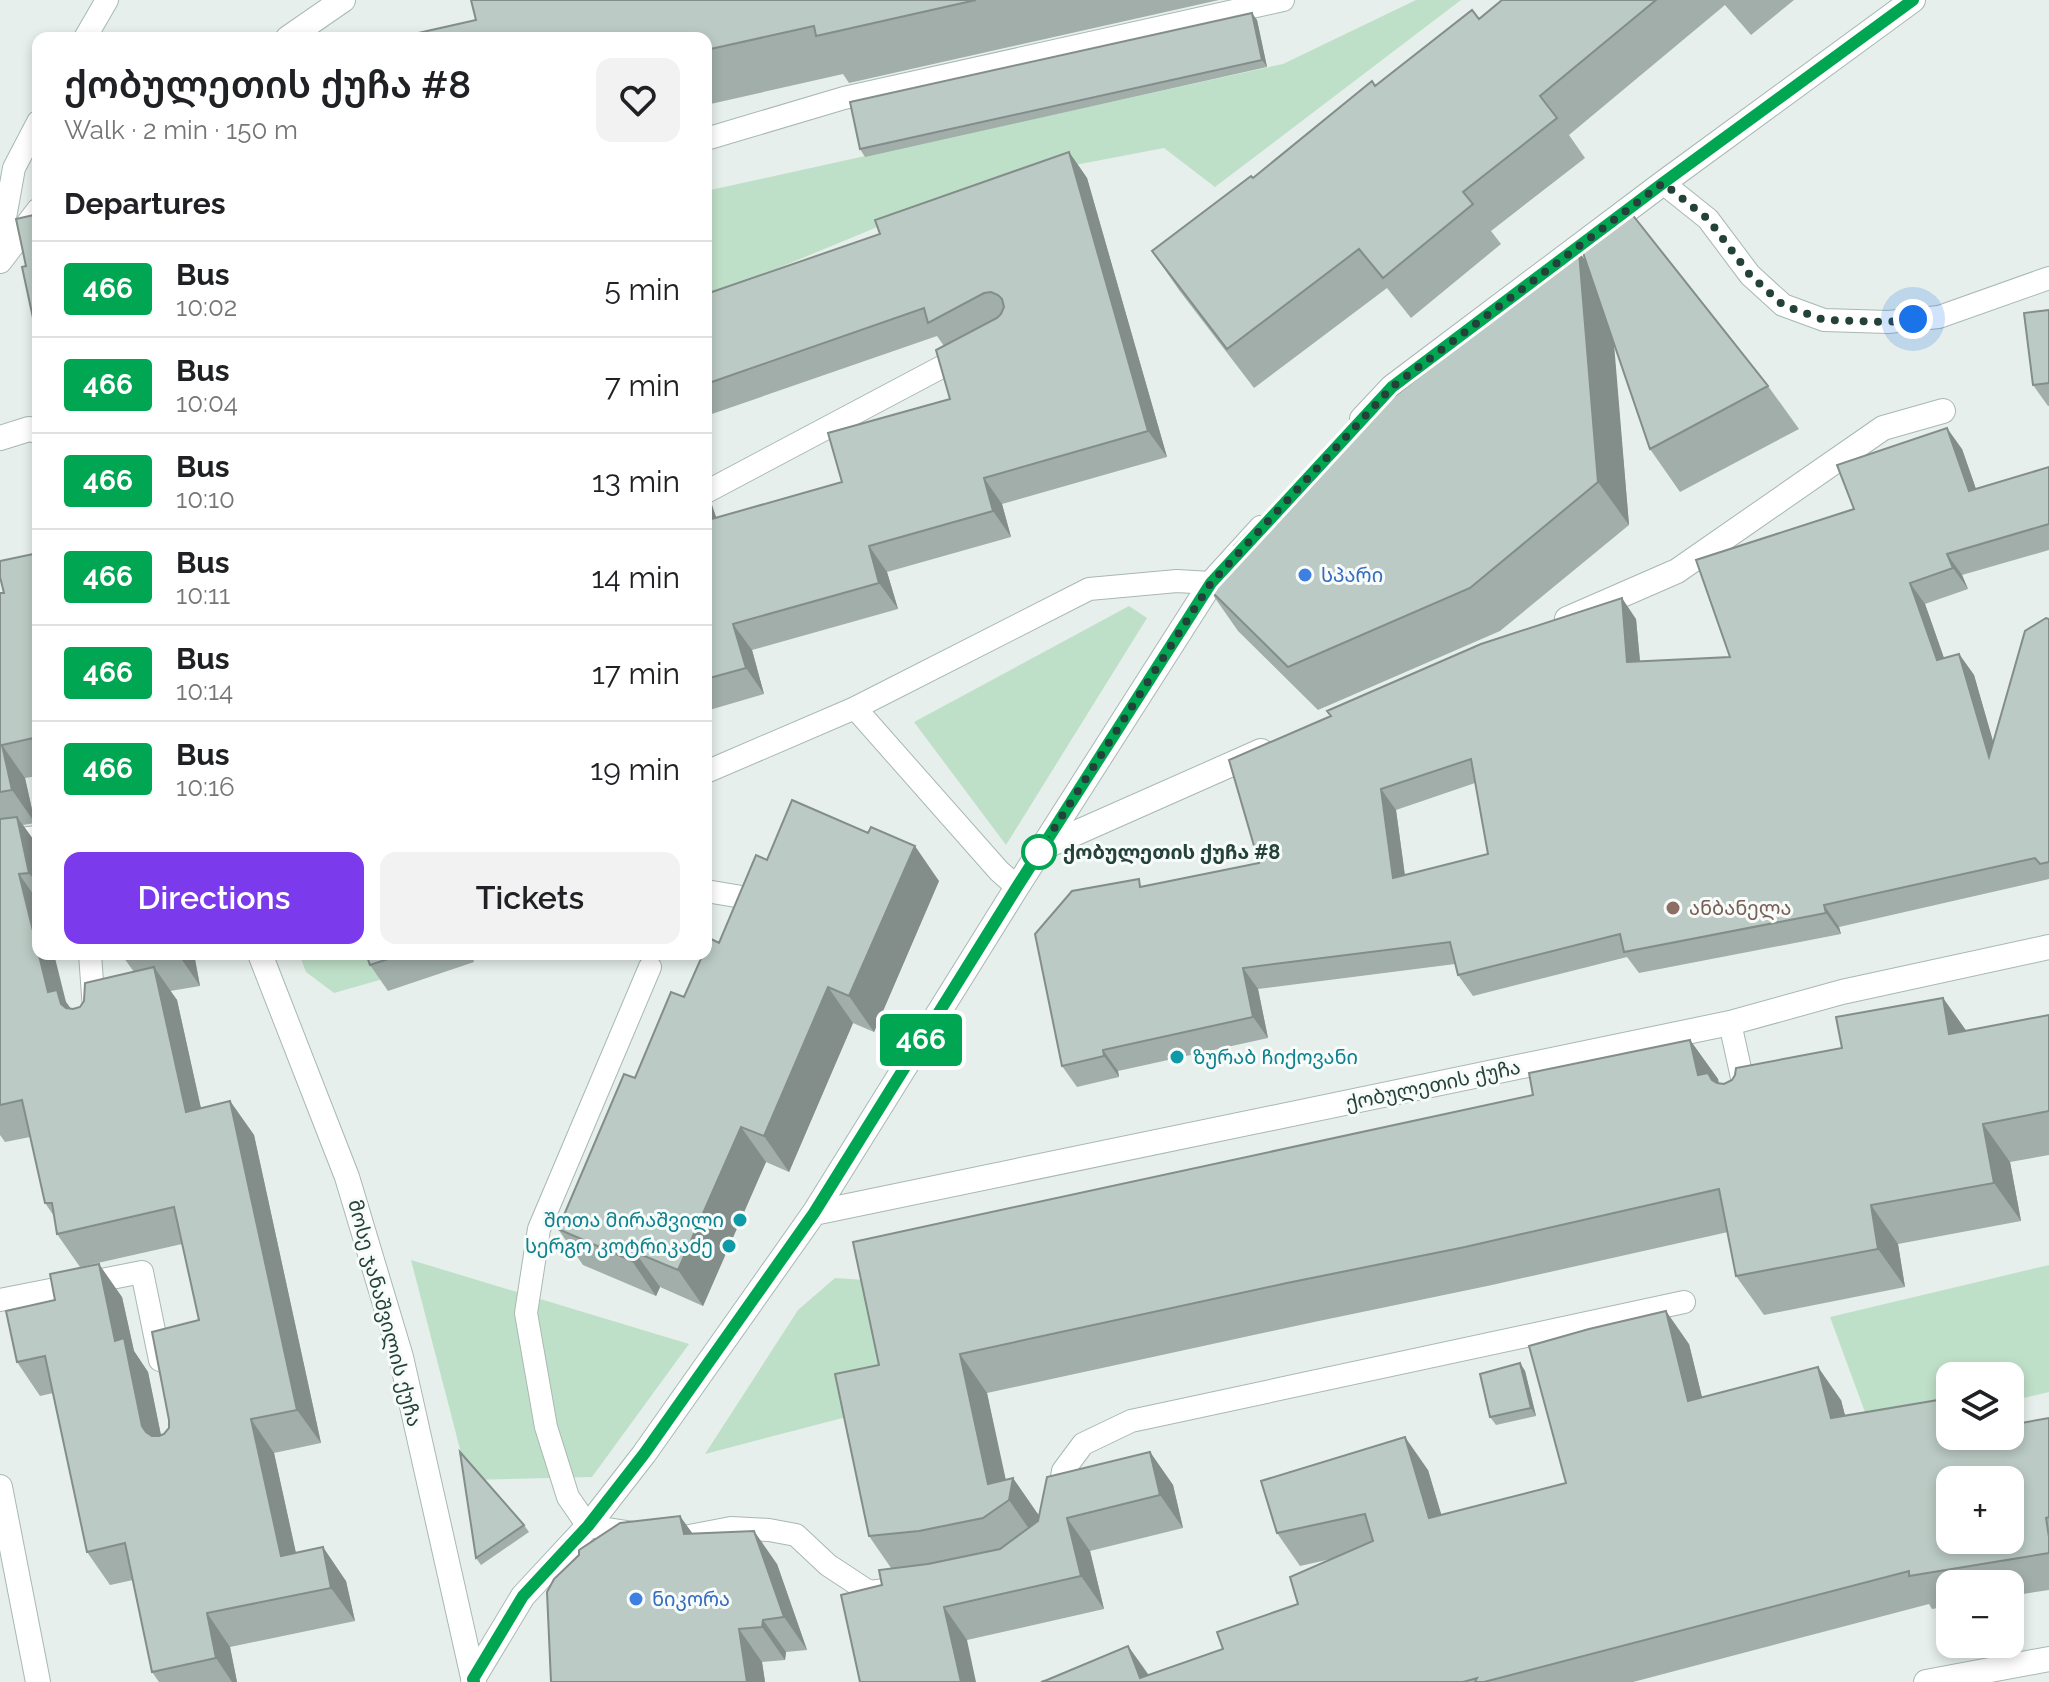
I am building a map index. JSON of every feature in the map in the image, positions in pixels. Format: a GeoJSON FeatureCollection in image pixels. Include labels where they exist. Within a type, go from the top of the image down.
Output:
{"type":"FeatureCollection","features":[{"type":"Feature","properties":{"kind":"street"},"geometry":{"type":"LineString","coordinates":[[297,32],[343,0]]}},
{"type":"Feature","properties":{"kind":"street"},"geometry":{"type":"LineString","coordinates":[[1349,433],[1392,387],[1913,0]]}},
{"type":"Feature","properties":{"kind":"street"},"geometry":{"type":"LineString","coordinates":[[0,261],[32,219]]}},
{"type":"Feature","properties":{"kind":"street"},"geometry":{"type":"LineString","coordinates":[[1547,627],[1677,571],[1883,428],[1943,411]]}},
{"type":"Feature","properties":{"kind":"street"},"geometry":{"type":"LineString","coordinates":[[0,438],[32,430]]}},
{"type":"Feature","properties":{"kind":"street"},"geometry":{"type":"LineString","coordinates":[[474,1681],[523,1596],[588,1526],[644,1454],[814,1213],[1211,583],[1275,514]]}},
{"type":"Feature","properties":{"kind":"street"},"geometry":{"type":"LineString","coordinates":[[1042,848],[1289,739]]}},
{"type":"Feature","properties":{"kind":"street","name":"ქობულეთის ქუჩა"},"geometry":{"type":"LineString","coordinates":[[814,1213],[1730,1023],[1842,992],[2049,947]]}},
{"type":"Feature","properties":{"kind":"street","name":"მოსე ჯანაშვილის ქუჩა"},"geometry":{"type":"LineString","coordinates":[[262,960],[347,1177],[397,1342],[474,1681]]}},
{"type":"Feature","properties":{"kind":"street"},"geometry":{"type":"LineString","coordinates":[[0,1487],[38,1682]]}},
{"type":"Feature","properties":{"kind":"street"},"geometry":{"type":"LineString","coordinates":[[1926,1682],[2049,1659]]}},
{"type":"Feature","properties":{"kind":"lane"},"geometry":{"type":"LineString","coordinates":[[88,32],[107,0]]}},
{"type":"Feature","properties":{"kind":"lane"},"geometry":{"type":"LineString","coordinates":[[712,137],[844,98],[1283,0]]}},
{"type":"Feature","properties":{"kind":"lane"},"geometry":{"type":"LineString","coordinates":[[0,245],[14,168],[32,134]]}},
{"type":"Feature","properties":{"kind":"lane"},"geometry":{"type":"LineString","coordinates":[[1663,183],[1708,219],[1750,275],[1783,305],[1824,320],[1888,322],[1939,317],[2049,278]]}},
{"type":"Feature","properties":{"kind":"lane"},"geometry":{"type":"LineString","coordinates":[[712,489],[980,346]]}},
{"type":"Feature","properties":{"kind":"lane"},"geometry":{"type":"LineString","coordinates":[[712,769],[855,708],[1089,589],[1177,581],[1211,583]]}},
{"type":"Feature","properties":{"kind":"lane"},"geometry":{"type":"LineString","coordinates":[[855,708],[999,871],[1017,887]]}},
{"type":"Feature","properties":{"kind":"lane"},"geometry":{"type":"LineString","coordinates":[[0,841],[32,838]]}},
{"type":"Feature","properties":{"kind":"lane"},"geometry":{"type":"LineString","coordinates":[[712,892],[754,899]]}},
{"type":"Feature","properties":{"kind":"lane"},"geometry":{"type":"LineString","coordinates":[[90,960],[95,1029]]}},
{"type":"Feature","properties":{"kind":"lane"},"geometry":{"type":"LineString","coordinates":[[650,967],[539,1229],[526,1313],[546,1427],[568,1497],[588,1526],[670,1539],[731,1528],[796,1535],[828,1565],[869,1592],[916,1587]]}},
{"type":"Feature","properties":{"kind":"lane"},"geometry":{"type":"LineString","coordinates":[[1730,1023],[1749,1109]]}},
{"type":"Feature","properties":{"kind":"lane"},"geometry":{"type":"LineString","coordinates":[[0,1300],[142,1272],[164,1379]]}},
{"type":"Feature","properties":{"kind":"lane"},"geometry":{"type":"LineString","coordinates":[[1055,1516],[1063,1471],[1083,1444],[1131,1421],[1684,1302]]}},
{"type":"Feature","properties":{"kind":"green space"},"geometry":{"type":"Polygon","coordinates":[[[1416,0],[1461,0],[1215,187],[1164,148],[986,182],[712,296],[712,190],[1283,64],[1416,0]]]}},
{"type":"Feature","properties":{"kind":"green space"},"geometry":{"type":"Polygon","coordinates":[[[1129,606],[1147,618],[1006,845],[914,722],[1129,606]]]}},
{"type":"Feature","properties":{"kind":"green space"},"geometry":{"type":"Polygon","coordinates":[[[301,960],[376,960],[383,979],[334,993],[306,972],[301,960]]]}},
{"type":"Feature","properties":{"kind":"green space"},"geometry":{"type":"Polygon","coordinates":[[[411,1260],[689,1344],[592,1477],[468,1480],[411,1260]]]}},
{"type":"Feature","properties":{"kind":"green space"},"geometry":{"type":"Polygon","coordinates":[[[2049,1265],[2049,1392],[2024,1398],[2024,1362],[1936,1362],[1936,1419],[1873,1434],[1830,1317],[2049,1265]]]}},
{"type":"Feature","properties":{"kind":"green space"},"geometry":{"type":"Polygon","coordinates":[[[835,1278],[880,1281],[906,1403],[705,1454],[798,1310],[835,1278]]]}},
{"type":"Feature","properties":{"kind":"building"},"geometry":{"type":"Polygon","coordinates":[[[471,0],[976,0],[816,36],[814,26],[712,49],[712,32],[423,32],[476,20],[471,0]]]}},
{"type":"Feature","properties":{"kind":"building"},"geometry":{"type":"Polygon","coordinates":[[[1502,0],[1656,0],[1540,96],[1557,118],[1463,192],[1473,204],[1383,278],[1359,249],[1227,349],[1152,251],[1251,176],[1253,178],[1372,81],[1375,86],[1472,10],[1479,19],[1502,0]]]}},
{"type":"Feature","properties":{"kind":"building"},"geometry":{"type":"Polygon","coordinates":[[[1252,13],[1262,60],[860,149],[850,102],[1252,13]]]}},
{"type":"Feature","properties":{"kind":"building"},"geometry":{"type":"Polygon","coordinates":[[[1069,152],[1148,431],[984,478],[993,511],[869,546],[879,583],[733,624],[746,668],[712,677],[712,519],[842,482],[828,433],[950,399],[936,350],[997,318],[1004,307],[1002,299],[991,292],[928,323],[924,308],[712,382],[712,292],[880,234],[875,220],[1069,152]]]}},
{"type":"Feature","properties":{"kind":"building"},"geometry":{"type":"Polygon","coordinates":[[[1631,213],[1768,386],[1650,449],[1582,250],[1631,213]]]}},
{"type":"Feature","properties":{"kind":"building"},"geometry":{"type":"Polygon","coordinates":[[[32,215],[32,313],[22,267],[26,266],[16,219],[32,215]]]}},
{"type":"Feature","properties":{"kind":"building"},"geometry":{"type":"Polygon","coordinates":[[[1579,252],[1598,482],[1470,588],[1288,667],[1208,588],[1241,553],[1234,546],[1380,395],[1387,402],[1579,252]]]}},
{"type":"Feature","properties":{"kind":"building"},"geometry":{"type":"Polygon","coordinates":[[[2049,310],[2049,383],[2033,385],[2024,313],[2049,310]]]}},
{"type":"Feature","properties":{"kind":"building"},"geometry":{"type":"Polygon","coordinates":[[[1947,428],[1969,491],[2049,467],[2049,524],[1947,554],[1953,568],[1910,583],[1937,660],[1959,654],[1989,757],[2025,631],[2049,619],[2049,862],[2040,864],[2035,858],[1824,905],[1826,913],[1624,952],[1620,934],[1458,975],[1450,942],[1243,968],[1253,1017],[1103,1050],[1104,1056],[1062,1066],[1035,934],[1072,891],[1139,879],[1140,887],[1259,863],[1229,760],[1331,716],[1327,711],[1481,644],[1622,598],[1627,662],[1730,657],[1696,560],[1854,509],[1837,465],[1947,428]],[[1471,759],[1381,789],[1393,878],[1488,854],[1471,759]]]}},
{"type":"Feature","properties":{"kind":"building"},"geometry":{"type":"Polygon","coordinates":[[[32,554],[32,738],[2,745],[12,790],[0,792],[0,593],[4,593],[0,561],[32,554]]]}},
{"type":"Feature","properties":{"kind":"building"},"geometry":{"type":"Polygon","coordinates":[[[792,800],[868,833],[871,827],[915,846],[849,996],[828,987],[764,1136],[741,1127],[678,1270],[635,1252],[632,1261],[558,1229],[624,1074],[635,1078],[671,992],[684,997],[700,960],[712,960],[712,940],[719,943],[756,855],[767,860],[792,800]]]}},
{"type":"Feature","properties":{"kind":"building"},"geometry":{"type":"Polygon","coordinates":[[[17,817],[29,873],[19,874],[32,927],[32,960],[40,960],[48,992],[57,990],[61,1004],[73,1009],[80,1007],[84,1001],[85,983],[154,967],[186,1112],[230,1101],[297,1410],[251,1419],[281,1556],[323,1547],[331,1588],[207,1613],[216,1658],[152,1672],[125,1543],[87,1552],[45,1356],[17,1362],[6,1311],[55,1300],[50,1274],[99,1264],[115,1341],[124,1338],[142,1426],[152,1436],[164,1434],[169,1428],[169,1420],[152,1332],[199,1320],[174,1207],[57,1234],[52,1203],[45,1203],[22,1100],[0,1105],[0,819],[17,817]]]}},
{"type":"Feature","properties":{"kind":"building"},"geometry":{"type":"Polygon","coordinates":[[[368,960],[385,960],[370,965],[368,960]]]}},
{"type":"Feature","properties":{"kind":"building"},"geometry":{"type":"Polygon","coordinates":[[[1943,998],[1949,1034],[2049,1015],[2049,1111],[1983,1124],[1994,1183],[1871,1205],[1878,1249],[1736,1276],[1719,1189],[1465,1247],[960,1354],[988,1484],[1013,1478],[1009,1500],[983,1518],[919,1531],[869,1536],[835,1374],[879,1365],[853,1242],[1533,1095],[1529,1073],[1690,1040],[1698,1075],[1708,1073],[1712,1080],[1724,1084],[1732,1080],[1736,1068],[1842,1048],[1836,1017],[1943,998]]]}},
{"type":"Feature","properties":{"kind":"building"},"geometry":{"type":"Polygon","coordinates":[[[1666,1311],[1688,1401],[1818,1367],[1831,1418],[1936,1400],[1936,1450],[2024,1450],[2024,1422],[2049,1418],[2049,1517],[2046,1518],[2049,1553],[1909,1576],[1909,1571],[1484,1682],[1475,1682],[1477,1678],[1463,1682],[1041,1682],[1128,1646],[1140,1678],[1223,1649],[1217,1632],[1298,1604],[1290,1577],[1373,1541],[1365,1514],[1277,1533],[1261,1481],[1405,1437],[1429,1518],[1566,1483],[1529,1346],[1666,1311]]]}},
{"type":"Feature","properties":{"kind":"building"},"geometry":{"type":"Polygon","coordinates":[[[1520,1363],[1531,1408],[1490,1417],[1480,1374],[1520,1363]]]}},
{"type":"Feature","properties":{"kind":"building"},"geometry":{"type":"Polygon","coordinates":[[[460,1452],[524,1525],[476,1558],[460,1452]]]}},
{"type":"Feature","properties":{"kind":"building"},"geometry":{"type":"Polygon","coordinates":[[[1150,1452],[1160,1495],[1067,1518],[1081,1576],[944,1607],[961,1682],[860,1682],[841,1595],[882,1585],[879,1570],[928,1564],[1000,1549],[1038,1521],[1047,1477],[1150,1452]]]}},
{"type":"Feature","properties":{"kind":"building"},"geometry":{"type":"Polygon","coordinates":[[[680,1516],[684,1534],[754,1531],[784,1617],[763,1620],[762,1627],[739,1629],[747,1682],[551,1682],[547,1592],[554,1579],[579,1555],[579,1550],[620,1523],[680,1516]]]}},
{"type":"Feature","properties":{"kind":"bus line","name":"466"},"geometry":{"type":"LineString","coordinates":[[474,1682],[523,1596],[588,1526],[644,1454],[814,1213],[1211,583],[1392,387],[1913,0]]}},
{"type":"Feature","properties":{"kind":"place","name":"სპარი"},"geometry":{"type":"Point","coordinates":[1305,575]}},
{"type":"Feature","properties":{"kind":"place","name":"ქობულეთის ქუჩა #8"},"geometry":{"type":"Point","coordinates":[1039,852]}},
{"type":"Feature","properties":{"kind":"place","name":"ანბანელა"},"geometry":{"type":"Point","coordinates":[1673,908]}},
{"type":"Feature","properties":{"kind":"place","name":"ზურაბ ჩიქოვანი"},"geometry":{"type":"Point","coordinates":[1177,1057]}},
{"type":"Feature","properties":{"kind":"place","name":"შოთა მირაშვილი"},"geometry":{"type":"Point","coordinates":[740,1220]}},
{"type":"Feature","properties":{"kind":"place","name":"სერგო კოტრიკაძე"},"geometry":{"type":"Point","coordinates":[729,1246]}},
{"type":"Feature","properties":{"kind":"place","name":"ნიკორა"},"geometry":{"type":"Point","coordinates":[636,1599]}},
{"type":"Feature","properties":{"kind":"route"},"geometry":{"type":"LineString","coordinates":[[1039,852],[1211,583],[1392,387],[1663,183],[1708,219],[1750,275],[1783,305],[1824,320],[1888,322],[1913,319]]}}]}
